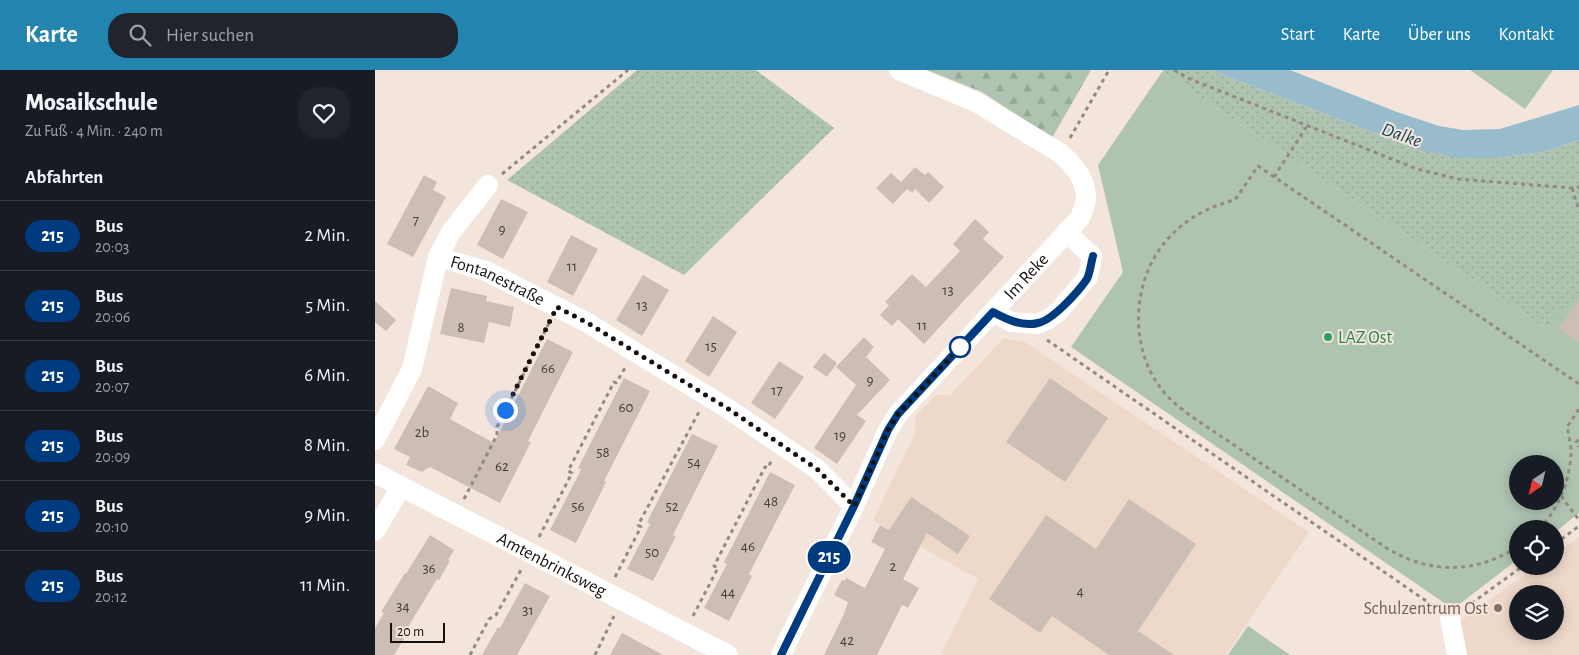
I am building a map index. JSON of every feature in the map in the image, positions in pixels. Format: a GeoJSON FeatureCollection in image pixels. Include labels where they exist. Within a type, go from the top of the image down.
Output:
{"type":"FeatureCollection","features":[{"type":"Feature","properties":{"kind":"street","name":"Im Reke"},"geometry":{"type":"LineString","coordinates":[[781,655],[854,506],[888,430],[898,414],[1080,218],[1086,199],[1080,176],[1073,164],[1060,153],[976,102],[899,70]]}},
{"type":"Feature","properties":{"kind":"street","name":"Fontanestraße"},"geometry":{"type":"LineString","coordinates":[[375,440],[412,369],[438,257],[451,232],[488,185]]}},
{"type":"Feature","properties":{"kind":"street"},"geometry":{"type":"LineString","coordinates":[[993,312],[1011,322],[1037,324],[1058,312],[1088,277],[1093,256],[1066,232]]}},
{"type":"Feature","properties":{"kind":"street","name":"Fontanestraße"},"geometry":{"type":"LineString","coordinates":[[438,257],[486,271],[586,322],[707,396],[817,469],[854,506]]}},
{"type":"Feature","properties":{"kind":"street","name":"Amtenbrinksweg"},"geometry":{"type":"LineString","coordinates":[[375,473],[728,655]]}},
{"type":"Feature","properties":{"kind":"street"},"geometry":{"type":"LineString","coordinates":[[375,531],[401,487]]}},
{"type":"Feature","properties":{"kind":"street"},"geometry":{"type":"LineString","coordinates":[[1451,618],[1457,655]]}},
{"type":"Feature","properties":{"kind":"path"},"geometry":{"type":"LineString","coordinates":[[488,185],[628,70]]}},
{"type":"Feature","properties":{"kind":"path"},"geometry":{"type":"LineString","coordinates":[[1060,153],[1109,70]]}},
{"type":"Feature","properties":{"kind":"path"},"geometry":{"type":"LineString","coordinates":[[1174,70],[1191,79],[1417,169],[1458,179],[1572,188],[1579,186]]}},
{"type":"Feature","properties":{"kind":"path"},"geometry":{"type":"LineString","coordinates":[[1274,177],[1307,126]]}},
{"type":"Feature","properties":{"kind":"path"},"geometry":{"type":"LineString","coordinates":[[1509,553],[1493,560],[1464,567],[1437,567],[1413,562],[1387,549],[1188,414],[1162,391],[1146,362],[1142,350],[1138,331],[1140,301],[1148,271],[1153,259],[1163,246],[1191,218],[1217,204],[1235,200],[1257,166],[1579,384]]}},
{"type":"Feature","properties":{"kind":"path"},"geometry":{"type":"LineString","coordinates":[[1572,188],[1579,212]]}},
{"type":"Feature","properties":{"kind":"path"},"geometry":{"type":"LineString","coordinates":[[456,516],[497,435],[497,427],[557,307]]}},
{"type":"Feature","properties":{"kind":"path"},"geometry":{"type":"LineString","coordinates":[[1037,324],[1041,336],[1451,618],[1511,575]]}},
{"type":"Feature","properties":{"kind":"path"},"geometry":{"type":"LineString","coordinates":[[469,655],[489,619],[496,615],[530,553],[572,473],[568,471],[614,382],[616,383],[634,351]]}},
{"type":"Feature","properties":{"kind":"path"},"geometry":{"type":"LineString","coordinates":[[595,655],[641,527],[638,525],[707,396]]}},
{"type":"Feature","properties":{"kind":"path"},"geometry":{"type":"LineString","coordinates":[[1564,483],[1571,454],[1567,427],[1579,409]]}},
{"type":"Feature","properties":{"kind":"path"},"geometry":{"type":"LineString","coordinates":[[1570,442],[1577,441],[1579,447]]}},
{"type":"Feature","properties":{"kind":"path"},"geometry":{"type":"LineString","coordinates":[[685,632],[718,568],[714,566],[765,467],[767,468],[780,444]]}},
{"type":"Feature","properties":{"kind":"path"},"geometry":{"type":"LineString","coordinates":[[1564,500],[1579,520]]}},
{"type":"Feature","properties":{"kind":"path"},"geometry":{"type":"LineString","coordinates":[[1564,537],[1579,526]]}},
{"type":"Feature","properties":{"kind":"shaded area"},"geometry":{"type":"Polygon","coordinates":[[[1004,338],[1025,342],[1309,532],[1226,655],[945,655],[942,653],[978,579],[873,520],[914,436],[916,416],[936,395],[950,395],[1004,338]]]}},
{"type":"Feature","properties":{"kind":"shaded area","name":"Schulzentrum Ost"},"geometry":{"type":"Polygon","coordinates":[[[1579,537],[1579,655],[1463,655],[1457,623],[1509,586],[1509,640],[1564,640],[1564,585],[1510,585],[1524,575],[1564,575],[1564,548],[1579,537]]]}},
{"type":"Feature","properties":{"kind":"green space"},"geometry":{"type":"Polygon","coordinates":[[[637,70],[756,70],[834,128],[684,275],[507,180],[637,70]]]}},
{"type":"Feature","properties":{"kind":"green space"},"geometry":{"type":"Polygon","coordinates":[[[927,70],[1091,70],[1052,138],[982,92],[927,70]]]}},
{"type":"Feature","properties":{"kind":"green space"},"geometry":{"type":"Polygon","coordinates":[[[1164,70],[1211,70],[1417,149],[1497,158],[1544,152],[1579,140],[1579,308],[1545,328],[1162,72],[1164,70]]]}},
{"type":"Feature","properties":{"kind":"green space"},"geometry":{"type":"Polygon","coordinates":[[[1470,70],[1553,70],[1525,109],[1470,70]]]}},
{"type":"Feature","properties":{"kind":"green space","name":"LAZ Ost"},"geometry":{"type":"Polygon","coordinates":[[[1162,72],[1545,328],[1558,310],[1574,304],[1579,308],[1579,513],[1564,525],[1564,520],[1509,520],[1509,566],[1453,609],[1071,347],[1123,272],[1098,165],[1162,72]]]}},
{"type":"Feature","properties":{"kind":"green space"},"geometry":{"type":"Polygon","coordinates":[[[1248,626],[1290,655],[1228,655],[1248,626]]]}},
{"type":"Feature","properties":{"kind":"water","name":"Dalke"},"geometry":{"type":"Polygon","coordinates":[[[1211,70],[1290,70],[1397,112],[1439,126],[1463,130],[1500,129],[1579,105],[1579,140],[1544,152],[1497,158],[1458,158],[1417,149],[1211,70]]]}},
{"type":"Feature","properties":{"kind":"building"},"geometry":{"type":"Polygon","coordinates":[[[915,167],[925,175],[928,172],[944,187],[929,203],[915,189],[912,193],[907,189],[893,204],[876,188],[891,173],[901,182],[915,167]]]}},
{"type":"Feature","properties":{"kind":"building"},"geometry":{"type":"Polygon","coordinates":[[[424,175],[437,182],[433,190],[446,197],[413,257],[387,244],[424,175]]]}},
{"type":"Feature","properties":{"kind":"building"},"geometry":{"type":"Polygon","coordinates":[[[501,199],[528,212],[503,259],[477,245],[501,199]]]}},
{"type":"Feature","properties":{"kind":"building"},"geometry":{"type":"Polygon","coordinates":[[[975,219],[989,232],[983,239],[1004,257],[924,344],[898,319],[892,326],[880,315],[889,305],[885,302],[912,274],[926,287],[960,251],[953,244],[975,219]]]}},
{"type":"Feature","properties":{"kind":"building"},"geometry":{"type":"Polygon","coordinates":[[[571,235],[598,249],[573,296],[547,282],[571,235]]]}},
{"type":"Feature","properties":{"kind":"building"},"geometry":{"type":"Polygon","coordinates":[[[643,275],[669,290],[642,336],[616,320],[643,275]]]}},
{"type":"Feature","properties":{"kind":"building"},"geometry":{"type":"Polygon","coordinates":[[[451,288],[487,296],[486,301],[514,307],[510,327],[489,322],[484,343],[440,334],[451,288]]]}},
{"type":"Feature","properties":{"kind":"building"},"geometry":{"type":"Polygon","coordinates":[[[1579,299],[1579,343],[1559,329],[1579,299]]]}},
{"type":"Feature","properties":{"kind":"building"},"geometry":{"type":"Polygon","coordinates":[[[375,301],[396,320],[386,331],[375,322],[375,301]]]}},
{"type":"Feature","properties":{"kind":"building"},"geometry":{"type":"Polygon","coordinates":[[[713,316],[737,332],[709,377],[685,361],[713,316]]]}},
{"type":"Feature","properties":{"kind":"building"},"geometry":{"type":"Polygon","coordinates":[[[864,337],[874,347],[866,357],[890,380],[857,415],[866,421],[837,464],[814,448],[856,385],[836,367],[864,337]]]}},
{"type":"Feature","properties":{"kind":"building"},"geometry":{"type":"Polygon","coordinates":[[[547,339],[573,352],[528,441],[531,442],[500,503],[430,467],[422,472],[406,465],[410,457],[394,449],[428,386],[458,403],[450,419],[494,443],[547,339]]]}},
{"type":"Feature","properties":{"kind":"building"},"geometry":{"type":"Polygon","coordinates":[[[824,353],[837,363],[827,377],[813,367],[824,353]]]}},
{"type":"Feature","properties":{"kind":"building"},"geometry":{"type":"Polygon","coordinates":[[[779,361],[804,377],[775,419],[751,403],[779,361]]]}},
{"type":"Feature","properties":{"kind":"building"},"geometry":{"type":"Polygon","coordinates":[[[624,378],[650,391],[604,481],[606,482],[576,543],[550,530],[581,470],[578,468],[624,378]]]}},
{"type":"Feature","properties":{"kind":"building"},"geometry":{"type":"Polygon","coordinates":[[[1050,378],[1108,418],[1065,482],[1006,442],[1050,378]]]}},
{"type":"Feature","properties":{"kind":"building"},"geometry":{"type":"Polygon","coordinates":[[[692,434],[718,446],[673,535],[676,536],[653,581],[627,569],[650,524],[647,522],[692,434]]]}},
{"type":"Feature","properties":{"kind":"building"},"geometry":{"type":"Polygon","coordinates":[[[770,472],[795,485],[749,574],[752,576],[729,621],[704,608],[727,564],[724,562],[770,472]]]}},
{"type":"Feature","properties":{"kind":"building"},"geometry":{"type":"Polygon","coordinates":[[[911,497],[970,536],[958,554],[927,533],[903,579],[919,588],[908,608],[902,605],[877,655],[824,655],[848,602],[834,595],[842,580],[845,581],[846,578],[865,588],[885,549],[871,542],[880,525],[889,530],[911,497]]]}},
{"type":"Feature","properties":{"kind":"building"},"geometry":{"type":"Polygon","coordinates":[[[1129,499],[1196,544],[1138,631],[1174,655],[1109,655],[1052,616],[1040,633],[989,599],[1046,515],[1096,549],[1129,499]]]}},
{"type":"Feature","properties":{"kind":"building"},"geometry":{"type":"Polygon","coordinates":[[[430,535],[454,550],[448,560],[450,561],[402,637],[404,639],[394,655],[375,655],[375,628],[384,613],[381,612],[430,535]]]}},
{"type":"Feature","properties":{"kind":"building"},"geometry":{"type":"Polygon","coordinates":[[[525,583],[550,596],[517,655],[482,655],[498,627],[500,628],[525,583]]]}},
{"type":"Feature","properties":{"kind":"building"},"geometry":{"type":"Polygon","coordinates":[[[622,633],[663,655],[610,655],[622,633]]]}},
{"type":"Feature","properties":{"kind":"bus line","name":"215"},"geometry":{"type":"LineString","coordinates":[[781,655],[854,506],[888,430],[898,414],[993,312],[1011,322],[1037,324],[1058,312],[1088,277],[1093,256]]}},
{"type":"Feature","properties":{"kind":"place","name":"LAZ Ost"},"geometry":{"type":"Point","coordinates":[1328,337]}},
{"type":"Feature","properties":{"kind":"place","name":"Schulzentrum Ost"},"geometry":{"type":"Point","coordinates":[1498,608]}},
{"type":"Feature","properties":{"kind":"route"},"geometry":{"type":"LineString","coordinates":[[505,410],[557,307],[586,322],[727,408],[817,469],[854,506],[888,430],[898,414],[963,344],[960,347]]}}]}
